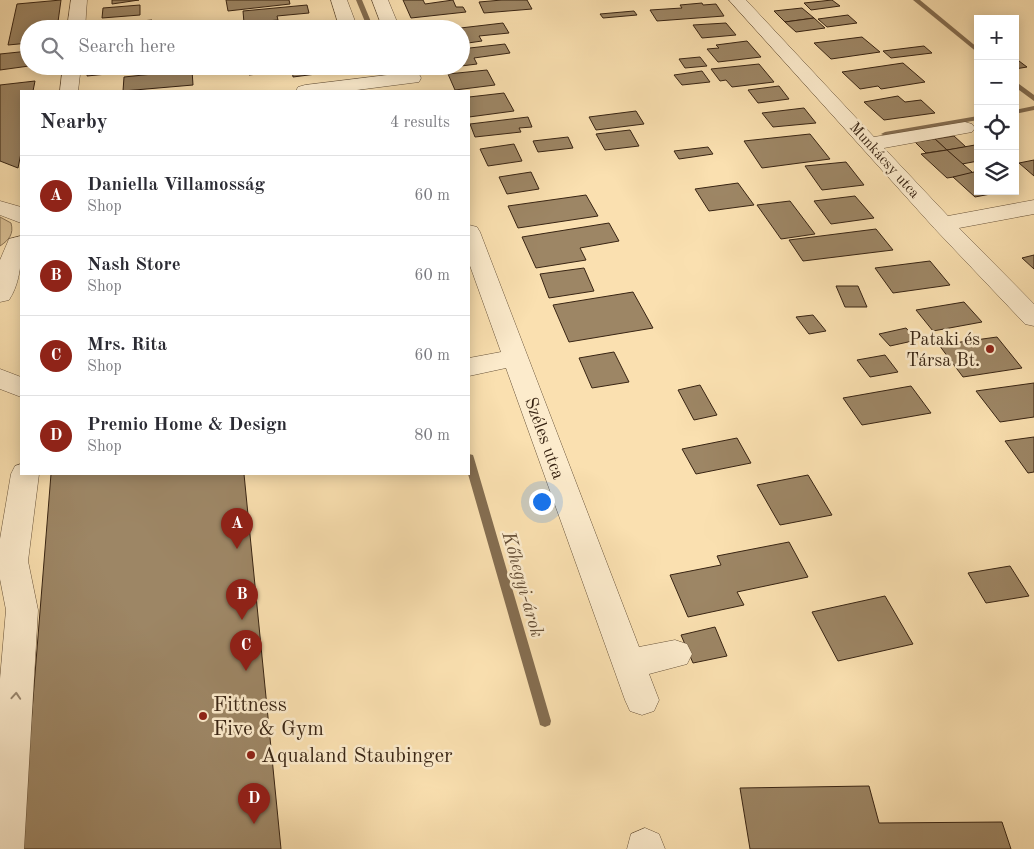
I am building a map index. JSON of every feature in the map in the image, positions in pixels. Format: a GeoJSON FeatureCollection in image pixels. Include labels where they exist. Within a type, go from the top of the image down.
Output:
{"type":"FeatureCollection","features":[{"type":"Feature","properties":{"kind":"street"},"geometry":{"type":"LineString","coordinates":[[77,20],[79,0]]}},
{"type":"Feature","properties":{"kind":"street"},"geometry":{"type":"LineString","coordinates":[[339,0],[346,20]]}},
{"type":"Feature","properties":{"kind":"street"},"geometry":{"type":"LineString","coordinates":[[380,0],[388,20]]}},
{"type":"Feature","properties":{"kind":"street","name":"Munkácsy utca"},"geometry":{"type":"LineString","coordinates":[[737,0],[943,224],[1034,318]]}},
{"type":"Feature","properties":{"kind":"street"},"geometry":{"type":"LineString","coordinates":[[69,90],[71,75]]}},
{"type":"Feature","properties":{"kind":"street"},"geometry":{"type":"LineString","coordinates":[[309,90],[365,75],[412,79]]}},
{"type":"Feature","properties":{"kind":"street"},"geometry":{"type":"LineString","coordinates":[[870,144],[965,128]]}},
{"type":"Feature","properties":{"kind":"street"},"geometry":{"type":"LineString","coordinates":[[943,224],[1034,208]]}},
{"type":"Feature","properties":{"kind":"street","name":"Széles utca"},"geometry":{"type":"LineString","coordinates":[[470,235],[642,700]]}},
{"type":"Feature","properties":{"kind":"street"},"geometry":{"type":"LineString","coordinates":[[0,295],[15,245]]}},
{"type":"Feature","properties":{"kind":"street"},"geometry":{"type":"LineString","coordinates":[[470,367],[516,358]]}},
{"type":"Feature","properties":{"kind":"street"},"geometry":{"type":"LineString","coordinates":[[0,378],[20,388]]}},
{"type":"Feature","properties":{"kind":"street"},"geometry":{"type":"LineString","coordinates":[[22,610],[12,561],[25,475]]}},
{"type":"Feature","properties":{"kind":"street"},"geometry":{"type":"LineString","coordinates":[[5,849],[22,610],[35,475]]}},
{"type":"Feature","properties":{"kind":"street"},"geometry":{"type":"LineString","coordinates":[[628,664],[675,654]]}},
{"type":"Feature","properties":{"kind":"shaded area"},"geometry":{"type":"Polygon","coordinates":[[[0,217],[11,223],[12,230],[8,239],[0,246],[0,217]]]}},
{"type":"Feature","properties":{"kind":"building"},"geometry":{"type":"Polygon","coordinates":[[[61,0],[58,20],[20,20],[20,44],[8,45],[17,4],[61,0]]]}},
{"type":"Feature","properties":{"kind":"building"},"geometry":{"type":"Polygon","coordinates":[[[112,0],[139,0],[112,4],[112,0]]]}},
{"type":"Feature","properties":{"kind":"building"},"geometry":{"type":"Polygon","coordinates":[[[226,0],[289,0],[290,4],[228,11],[226,0]]]}},
{"type":"Feature","properties":{"kind":"building"},"geometry":{"type":"Polygon","coordinates":[[[403,0],[423,0],[425,4],[453,0],[456,7],[463,7],[466,12],[411,18],[403,0]]]}},
{"type":"Feature","properties":{"kind":"building"},"geometry":{"type":"Polygon","coordinates":[[[527,0],[532,9],[484,13],[479,2],[527,0]]]}},
{"type":"Feature","properties":{"kind":"building"},"geometry":{"type":"Polygon","coordinates":[[[832,0],[840,6],[811,10],[804,3],[832,0]]]}},
{"type":"Feature","properties":{"kind":"building"},"geometry":{"type":"Polygon","coordinates":[[[702,3],[703,5],[716,4],[724,16],[657,21],[650,10],[682,8],[680,5],[702,3]]]}},
{"type":"Feature","properties":{"kind":"building"},"geometry":{"type":"Polygon","coordinates":[[[140,5],[140,15],[102,18],[103,8],[140,5]]]}},
{"type":"Feature","properties":{"kind":"building"},"geometry":{"type":"Polygon","coordinates":[[[307,5],[309,13],[277,16],[278,20],[244,20],[243,11],[307,5]]]}},
{"type":"Feature","properties":{"kind":"building"},"geometry":{"type":"Polygon","coordinates":[[[802,8],[814,18],[785,22],[774,11],[802,8]]]}},
{"type":"Feature","properties":{"kind":"building"},"geometry":{"type":"Polygon","coordinates":[[[634,11],[637,15],[603,18],[600,14],[634,11]]]}},
{"type":"Feature","properties":{"kind":"building"},"geometry":{"type":"Polygon","coordinates":[[[848,15],[857,23],[827,27],[818,19],[848,15]]]}},
{"type":"Feature","properties":{"kind":"building"},"geometry":{"type":"Polygon","coordinates":[[[814,18],[825,28],[796,32],[785,22],[814,18]]]}},
{"type":"Feature","properties":{"kind":"building"},"geometry":{"type":"Polygon","coordinates":[[[503,23],[509,33],[479,36],[482,41],[470,43],[470,27],[503,23]]]}},
{"type":"Feature","properties":{"kind":"building"},"geometry":{"type":"Polygon","coordinates":[[[726,23],[736,35],[702,38],[693,25],[726,23]]]}},
{"type":"Feature","properties":{"kind":"building"},"geometry":{"type":"Polygon","coordinates":[[[862,37],[880,52],[831,59],[814,43],[862,37]]]}},
{"type":"Feature","properties":{"kind":"building"},"geometry":{"type":"Polygon","coordinates":[[[747,41],[761,57],[718,62],[707,49],[719,48],[716,45],[747,41]]]}},
{"type":"Feature","properties":{"kind":"building"},"geometry":{"type":"Polygon","coordinates":[[[505,44],[510,53],[474,58],[477,64],[470,65],[470,48],[505,44]]]}},
{"type":"Feature","properties":{"kind":"building"},"geometry":{"type":"Polygon","coordinates":[[[924,46],[932,53],[891,58],[883,51],[924,46]]]}},
{"type":"Feature","properties":{"kind":"building"},"geometry":{"type":"Polygon","coordinates":[[[20,52],[20,67],[0,70],[0,54],[20,52]]]}},
{"type":"Feature","properties":{"kind":"building"},"geometry":{"type":"Polygon","coordinates":[[[700,57],[707,66],[685,68],[679,59],[700,57]]]}},
{"type":"Feature","properties":{"kind":"building"},"geometry":{"type":"Polygon","coordinates":[[[1019,61],[1027,67],[1019,68],[1019,61]]]}},
{"type":"Feature","properties":{"kind":"building"},"geometry":{"type":"Polygon","coordinates":[[[903,63],[925,82],[881,89],[878,86],[860,89],[842,72],[903,63]]]}},
{"type":"Feature","properties":{"kind":"building"},"geometry":{"type":"Polygon","coordinates":[[[759,64],[774,82],[732,87],[726,80],[720,81],[711,69],[759,64]]]}},
{"type":"Feature","properties":{"kind":"building"},"geometry":{"type":"Polygon","coordinates":[[[487,70],[495,85],[455,90],[448,75],[470,75],[470,72],[487,70]]]}},
{"type":"Feature","properties":{"kind":"building"},"geometry":{"type":"Polygon","coordinates":[[[702,71],[710,82],[682,85],[674,75],[702,71]]]}},
{"type":"Feature","properties":{"kind":"building"},"geometry":{"type":"Polygon","coordinates":[[[192,75],[193,85],[123,90],[124,77],[192,75]]]}},
{"type":"Feature","properties":{"kind":"building"},"geometry":{"type":"Polygon","coordinates":[[[293,75],[308,75],[293,77],[293,75]]]}},
{"type":"Feature","properties":{"kind":"building"},"geometry":{"type":"Polygon","coordinates":[[[35,81],[33,90],[20,90],[20,158],[18,168],[0,161],[0,85],[35,81]]]}},
{"type":"Feature","properties":{"kind":"building"},"geometry":{"type":"Polygon","coordinates":[[[779,86],[789,99],[758,103],[748,90],[779,86]]]}},
{"type":"Feature","properties":{"kind":"building"},"geometry":{"type":"Polygon","coordinates":[[[504,93],[514,111],[470,117],[470,97],[504,93]]]}},
{"type":"Feature","properties":{"kind":"building"},"geometry":{"type":"Polygon","coordinates":[[[898,96],[905,102],[921,100],[935,113],[884,120],[864,102],[898,96]]]}},
{"type":"Feature","properties":{"kind":"building"},"geometry":{"type":"Polygon","coordinates":[[[804,108],[816,123],[773,127],[762,113],[804,108]]]}},
{"type":"Feature","properties":{"kind":"building"},"geometry":{"type":"Polygon","coordinates":[[[636,111],[644,124],[596,130],[589,117],[636,111]]]}},
{"type":"Feature","properties":{"kind":"building"},"geometry":{"type":"Polygon","coordinates":[[[528,117],[532,127],[519,128],[521,132],[475,137],[470,124],[528,117]]]}},
{"type":"Feature","properties":{"kind":"building"},"geometry":{"type":"Polygon","coordinates":[[[630,130],[639,146],[605,150],[596,134],[630,130]]]}},
{"type":"Feature","properties":{"kind":"building"},"geometry":{"type":"Polygon","coordinates":[[[810,134],[830,159],[762,168],[744,141],[810,134]]]}},
{"type":"Feature","properties":{"kind":"building"},"geometry":{"type":"Polygon","coordinates":[[[954,136],[966,147],[947,150],[935,139],[954,136]]]}},
{"type":"Feature","properties":{"kind":"building"},"geometry":{"type":"Polygon","coordinates":[[[568,137],[573,148],[538,152],[533,141],[568,137]]]}},
{"type":"Feature","properties":{"kind":"building"},"geometry":{"type":"Polygon","coordinates":[[[935,139],[947,150],[926,153],[915,142],[935,139]]]}},
{"type":"Feature","properties":{"kind":"building"},"geometry":{"type":"Polygon","coordinates":[[[514,144],[522,161],[488,166],[480,149],[514,144]]]}},
{"type":"Feature","properties":{"kind":"building"},"geometry":{"type":"Polygon","coordinates":[[[974,145],[974,162],[962,164],[947,150],[974,145]]]}},
{"type":"Feature","properties":{"kind":"building"},"geometry":{"type":"Polygon","coordinates":[[[708,147],[713,154],[679,159],[674,151],[708,147]]]}},
{"type":"Feature","properties":{"kind":"building"},"geometry":{"type":"Polygon","coordinates":[[[947,150],[973,174],[947,178],[921,154],[947,150]]]}},
{"type":"Feature","properties":{"kind":"building"},"geometry":{"type":"Polygon","coordinates":[[[1034,160],[1034,176],[1019,163],[1034,160]]]}},
{"type":"Feature","properties":{"kind":"building"},"geometry":{"type":"Polygon","coordinates":[[[846,162],[864,185],[822,190],[805,166],[846,162]]]}},
{"type":"Feature","properties":{"kind":"building"},"geometry":{"type":"Polygon","coordinates":[[[531,172],[539,189],[507,194],[499,177],[531,172]]]}},
{"type":"Feature","properties":{"kind":"building"},"geometry":{"type":"Polygon","coordinates":[[[974,172],[974,195],[985,195],[975,197],[953,177],[974,172]]]}},
{"type":"Feature","properties":{"kind":"building"},"geometry":{"type":"Polygon","coordinates":[[[738,183],[754,205],[709,211],[695,189],[738,183]]]}},
{"type":"Feature","properties":{"kind":"building"},"geometry":{"type":"Polygon","coordinates":[[[586,195],[598,216],[518,228],[508,206],[586,195]]]}},
{"type":"Feature","properties":{"kind":"building"},"geometry":{"type":"Polygon","coordinates":[[[855,196],[874,218],[831,224],[814,201],[855,196]]]}},
{"type":"Feature","properties":{"kind":"building"},"geometry":{"type":"Polygon","coordinates":[[[790,201],[815,234],[781,239],[757,205],[790,201]]]}},
{"type":"Feature","properties":{"kind":"building"},"geometry":{"type":"Polygon","coordinates":[[[609,223],[619,241],[580,248],[586,260],[536,268],[522,237],[609,223]]]}},
{"type":"Feature","properties":{"kind":"building"},"geometry":{"type":"Polygon","coordinates":[[[876,229],[893,250],[803,261],[789,240],[876,229]]]}},
{"type":"Feature","properties":{"kind":"building"},"geometry":{"type":"Polygon","coordinates":[[[1034,255],[1034,269],[1022,258],[1034,255]]]}},
{"type":"Feature","properties":{"kind":"building"},"geometry":{"type":"Polygon","coordinates":[[[930,261],[950,285],[893,293],[875,268],[930,261]]]}},
{"type":"Feature","properties":{"kind":"building"},"geometry":{"type":"Polygon","coordinates":[[[584,268],[594,291],[549,298],[540,274],[584,268]]]}},
{"type":"Feature","properties":{"kind":"building"},"geometry":{"type":"Polygon","coordinates":[[[836,286],[858,286],[867,307],[845,307],[836,286]]]}},
{"type":"Feature","properties":{"kind":"building"},"geometry":{"type":"Polygon","coordinates":[[[633,292],[653,328],[569,342],[553,305],[633,292]]]}},
{"type":"Feature","properties":{"kind":"building"},"geometry":{"type":"Polygon","coordinates":[[[964,302],[982,322],[933,331],[916,310],[964,302]]]}},
{"type":"Feature","properties":{"kind":"building"},"geometry":{"type":"Polygon","coordinates":[[[813,315],[826,331],[809,334],[796,317],[813,315]]]}},
{"type":"Feature","properties":{"kind":"building"},"geometry":{"type":"Polygon","coordinates":[[[906,328],[917,340],[890,346],[879,334],[906,328]]]}},
{"type":"Feature","properties":{"kind":"building"},"geometry":{"type":"Polygon","coordinates":[[[997,337],[1022,368],[963,377],[939,345],[997,337]]]}},
{"type":"Feature","properties":{"kind":"building"},"geometry":{"type":"Polygon","coordinates":[[[614,352],[629,382],[592,388],[579,358],[614,352]]]}},
{"type":"Feature","properties":{"kind":"building"},"geometry":{"type":"Polygon","coordinates":[[[885,355],[898,372],[870,377],[857,360],[885,355]]]}},
{"type":"Feature","properties":{"kind":"building"},"geometry":{"type":"Polygon","coordinates":[[[1034,383],[1034,417],[1000,422],[976,391],[1034,383]]]}},
{"type":"Feature","properties":{"kind":"building"},"geometry":{"type":"Polygon","coordinates":[[[700,385],[717,415],[694,420],[678,390],[700,385]]]}},
{"type":"Feature","properties":{"kind":"building"},"geometry":{"type":"Polygon","coordinates":[[[911,386],[931,413],[862,425],[843,398],[911,386]]]}},
{"type":"Feature","properties":{"kind":"building"},"geometry":{"type":"Polygon","coordinates":[[[1034,437],[1034,472],[1028,473],[1005,441],[1034,437]]]}},
{"type":"Feature","properties":{"kind":"building"},"geometry":{"type":"Polygon","coordinates":[[[737,438],[751,463],[696,474],[682,449],[737,438]]]}},
{"type":"Feature","properties":{"kind":"building"},"geometry":{"type":"Polygon","coordinates":[[[51,475],[244,475],[281,849],[21,849],[51,475]]]}},
{"type":"Feature","properties":{"kind":"building"},"geometry":{"type":"Polygon","coordinates":[[[808,475],[832,515],[780,525],[757,485],[808,475]]]}},
{"type":"Feature","properties":{"kind":"building"},"geometry":{"type":"Polygon","coordinates":[[[789,542],[808,577],[737,592],[744,605],[688,617],[670,575],[721,565],[717,556],[789,542]]]}},
{"type":"Feature","properties":{"kind":"building"},"geometry":{"type":"Polygon","coordinates":[[[1010,566],[1029,596],[986,603],[968,573],[1010,566]]]}},
{"type":"Feature","properties":{"kind":"building"},"geometry":{"type":"Polygon","coordinates":[[[885,596],[913,644],[838,661],[812,612],[885,596]]]}},
{"type":"Feature","properties":{"kind":"building"},"geometry":{"type":"Polygon","coordinates":[[[715,627],[727,656],[693,663],[681,635],[715,627]]]}},
{"type":"Feature","properties":{"kind":"building"},"geometry":{"type":"Polygon","coordinates":[[[869,786],[879,823],[1002,822],[1011,849],[750,849],[740,788],[869,786]]]}},
{"type":"Feature","properties":{"kind":"waterway","name":"Kőhegyi-árok"},"geometry":{"type":"LineString","coordinates":[[359,0],[367,20]]}},
{"type":"Feature","properties":{"kind":"waterway"},"geometry":{"type":"LineString","coordinates":[[916,0],[974,48]]}},
{"type":"Feature","properties":{"kind":"waterway"},"geometry":{"type":"LineString","coordinates":[[1019,86],[1034,99]]}},
{"type":"Feature","properties":{"kind":"waterway"},"geometry":{"type":"LineString","coordinates":[[1019,111],[1034,108]]}},
{"type":"Feature","properties":{"kind":"waterway"},"geometry":{"type":"LineString","coordinates":[[885,134],[974,119]]}},
{"type":"Feature","properties":{"kind":"waterway","name":"Kőhegyi-árok"},"geometry":{"type":"LineString","coordinates":[[470,461],[545,721]]}},
{"type":"Feature","properties":{"kind":"place","name":"Pataki és Társa Bt."},"geometry":{"type":"Point","coordinates":[990,349]}},
{"type":"Feature","properties":{"kind":"place","name":"Daniella Villamosság"},"geometry":{"type":"Point","coordinates":[237,549]}},
{"type":"Feature","properties":{"kind":"place","name":"Nash Store"},"geometry":{"type":"Point","coordinates":[242,620]}},
{"type":"Feature","properties":{"kind":"place","name":"Mrs. Rita"},"geometry":{"type":"Point","coordinates":[246,671]}},
{"type":"Feature","properties":{"kind":"place","name":"Fittness Five & Gym"},"geometry":{"type":"Point","coordinates":[203,716]}},
{"type":"Feature","properties":{"kind":"place","name":"Aqualand Staubinger"},"geometry":{"type":"Point","coordinates":[251,755]}},
{"type":"Feature","properties":{"kind":"place","name":"Premio Home & Design"},"geometry":{"type":"Point","coordinates":[254,824]}}]}
